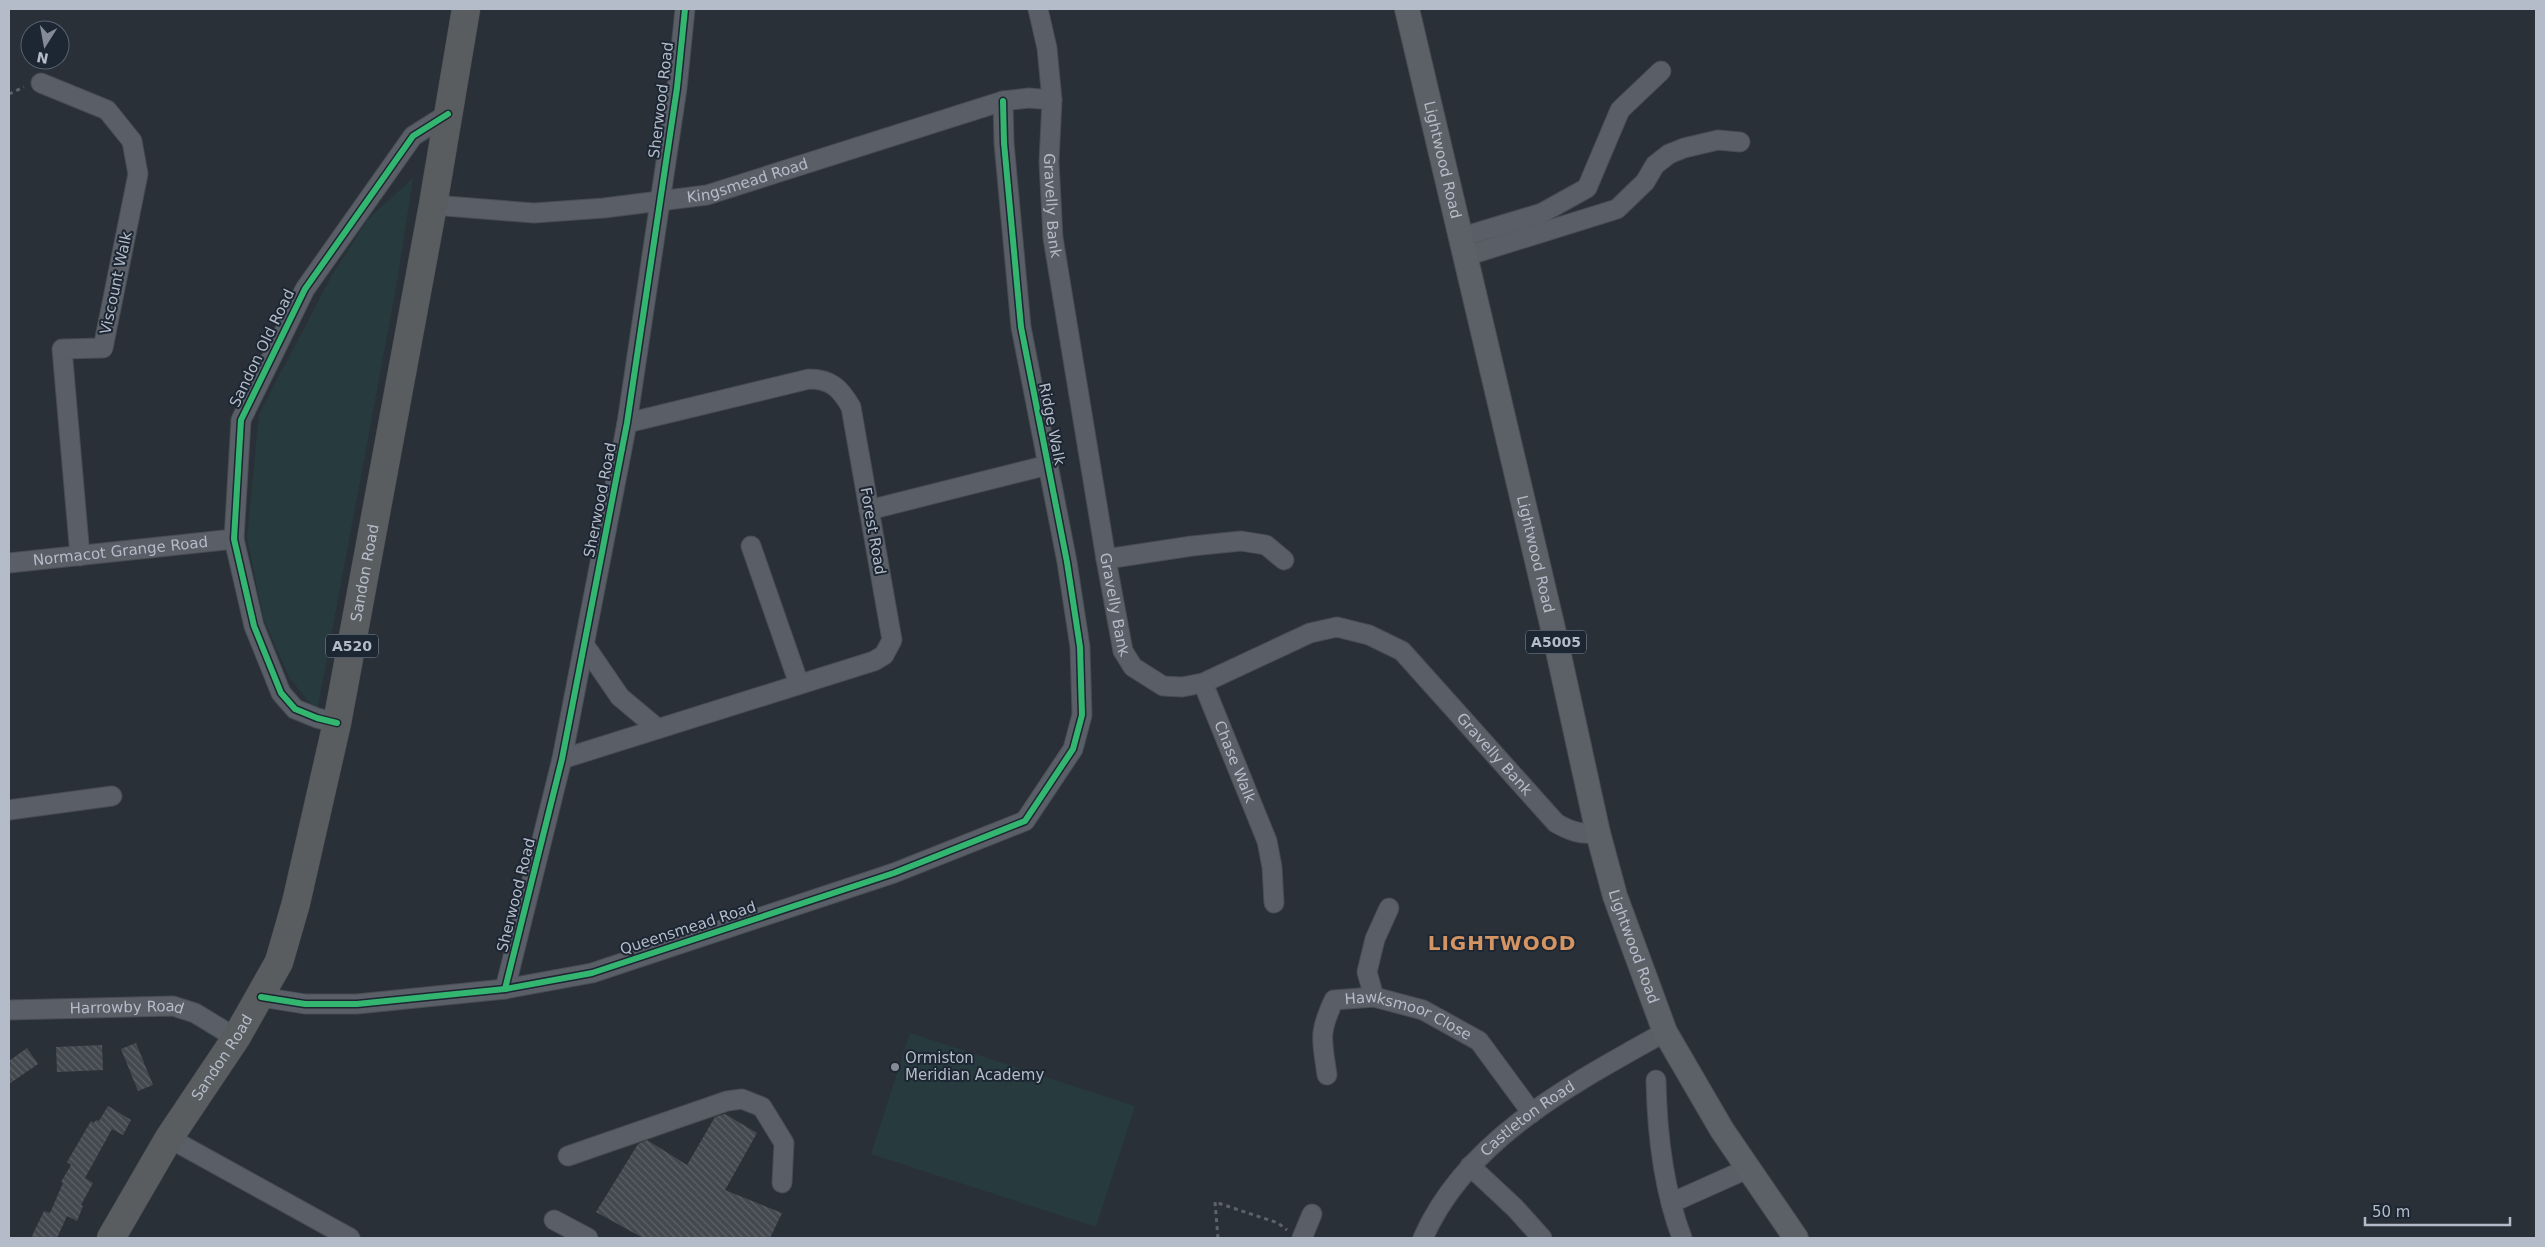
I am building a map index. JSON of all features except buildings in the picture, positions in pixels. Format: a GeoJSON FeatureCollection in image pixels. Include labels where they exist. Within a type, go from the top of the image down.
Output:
{"type":"FeatureCollection","features":[{"type":"Feature","properties":{"kind":"highway","name":"Sandon Road"},"geometry":{"type":"LineString","coordinates":[[111,1238],[169,1138],[261,998],[279,962],[296,903],[337,722],[433,205],[466,9]]}},
{"type":"Feature","properties":{"kind":"main road","name":"Lightwood Road"},"geometry":{"type":"LineString","coordinates":[[1407,9],[1555,637],[1598,834],[1615,896],[1665,1032],[1694,1084],[1747,1169],[1796,1238]]}},
{"type":"Feature","properties":{"kind":"street","name":"Sherwood Road"},"geometry":{"type":"LineString","coordinates":[[505,989],[562,759],[627,423],[677,88],[685,9]]}},
{"type":"Feature","properties":{"kind":"street","name":"Gravelly Bank"},"geometry":{"type":"LineString","coordinates":[[1038,9],[1047,48],[1052,100],[1049,162],[1054,238],[1106,560],[1123,651],[1133,667],[1163,686],[1182,688],[1203,683],[1250,659],[1310,633],[1337,627],[1369,635],[1402,650],[1556,823],[1570,831],[1585,835],[1598,834]]}},
{"type":"Feature","properties":{"kind":"street"},"geometry":{"type":"LineString","coordinates":[[1464,247],[1542,213],[1587,188],[1620,110],[1661,71]]}},
{"type":"Feature","properties":{"kind":"street","name":"Viscount Walk"},"geometry":{"type":"LineString","coordinates":[[41,83],[107,110],[132,141],[138,174],[103,348],[62,349],[80,556]]}},
{"type":"Feature","properties":{"kind":"street","name":"Kingsmead Road"},"geometry":{"type":"LineString","coordinates":[[433,205],[534,213],[660,202],[708,195],[1003,101],[1029,98],[1052,100]]}},
{"type":"Feature","properties":{"kind":"street","name":"Ridge Walk"},"geometry":{"type":"LineString","coordinates":[[1003,101],[1004,143],[1021,327],[1067,562],[1080,647],[1082,715],[1073,750]]}},
{"type":"Feature","properties":{"kind":"street","name":"Sandon Old Road"},"geometry":{"type":"LineString","coordinates":[[337,722],[317,718],[295,709],[281,692],[254,626],[234,539],[241,420],[305,289],[413,136],[448,114]]}},
{"type":"Feature","properties":{"kind":"street"},"geometry":{"type":"LineString","coordinates":[[1464,247],[1617,209],[1645,182],[1654,164],[1676,151],[1718,140],[1740,142]]}},
{"type":"Feature","properties":{"kind":"street","name":"Forest Road"},"geometry":{"type":"LineString","coordinates":[[562,759],[874,661],[890,648],[892,640],[851,407],[842,392],[824,379],[809,378],[627,423]]}},
{"type":"Feature","properties":{"kind":"street"},"geometry":{"type":"LineString","coordinates":[[868,510],[1048,465]]}},
{"type":"Feature","properties":{"kind":"street","name":"Normacot Grange Road"},"geometry":{"type":"LineString","coordinates":[[9,564],[234,539]]}},
{"type":"Feature","properties":{"kind":"street"},"geometry":{"type":"LineString","coordinates":[[1106,560],[1192,546],[1241,541],[1266,545],[1284,560]]}},
{"type":"Feature","properties":{"kind":"street"},"geometry":{"type":"LineString","coordinates":[[751,546],[799,684]]}},
{"type":"Feature","properties":{"kind":"street"},"geometry":{"type":"LineString","coordinates":[[585,646],[620,697],[656,728]]}},
{"type":"Feature","properties":{"kind":"street","name":"Chase Walk"},"geometry":{"type":"LineString","coordinates":[[1203,683],[1267,841],[1272,867],[1274,903]]}},
{"type":"Feature","properties":{"kind":"street","name":"Queensmead Road"},"geometry":{"type":"LineString","coordinates":[[261,998],[305,1004],[357,1004],[505,989],[592,973],[894,873],[1025,821],[1073,750]]}},
{"type":"Feature","properties":{"kind":"street"},"geometry":{"type":"LineString","coordinates":[[9,810],[112,796]]}},
{"type":"Feature","properties":{"kind":"street"},"geometry":{"type":"LineString","coordinates":[[1374,996],[1367,972],[1375,939],[1389,908]]}},
{"type":"Feature","properties":{"kind":"street","name":"Hawksmoor Close"},"geometry":{"type":"LineString","coordinates":[[1327,1075],[1321,1035],[1324,1020],[1334,1000],[1374,996],[1423,1010],[1479,1040],[1532,1113]]}},
{"type":"Feature","properties":{"kind":"street","name":"Harrowby Road"},"geometry":{"type":"LineString","coordinates":[[9,1010],[173,1006],[195,1013],[236,1038]]}},
{"type":"Feature","properties":{"kind":"street","name":"Castleton Road"},"geometry":{"type":"LineString","coordinates":[[1423,1238],[1431,1221],[1450,1191],[1470,1166],[1532,1113],[1592,1073],[1665,1032]]}},
{"type":"Feature","properties":{"kind":"street"},"geometry":{"type":"LineString","coordinates":[[1656,1080],[1657,1124],[1671,1203],[1682,1238]]}},
{"type":"Feature","properties":{"kind":"street"},"geometry":{"type":"LineString","coordinates":[[568,1156],[727,1101],[742,1099],[762,1107],[784,1143],[782,1183]]}},
{"type":"Feature","properties":{"kind":"street"},"geometry":{"type":"LineString","coordinates":[[169,1138],[350,1238]]}},
{"type":"Feature","properties":{"kind":"street"},"geometry":{"type":"LineString","coordinates":[[1470,1166],[1515,1208],[1542,1238]]}},
{"type":"Feature","properties":{"kind":"street"},"geometry":{"type":"LineString","coordinates":[[1671,1203],[1747,1169]]}},
{"type":"Feature","properties":{"kind":"street"},"geometry":{"type":"LineString","coordinates":[[1296,1236],[1312,1214]]}},
{"type":"Feature","properties":{"kind":"street"},"geometry":{"type":"LineString","coordinates":[[554,1220],[588,1238]]}},
{"type":"Feature","properties":{"kind":"path"},"geometry":{"type":"LineString","coordinates":[[1218,1238],[1215,1202],[1278,1223],[1296,1236]]}},
{"type":"Feature","properties":{"kind":"green space"},"geometry":{"type":"Polygon","coordinates":[[[413,178],[396,288],[317,712],[289,677],[264,620],[247,538],[259,414],[331,277],[368,219],[413,178]]]}},
{"type":"Feature","properties":{"kind":"green space"},"geometry":{"type":"Polygon","coordinates":[[[910,1033],[1135,1106],[1096,1227],[871,1154],[910,1033]]]}},
{"type":"Feature","properties":{"kind":"cycle path"},"geometry":{"type":"LineString","coordinates":[[505,989],[562,759],[627,423],[677,88],[685,9]]}},
{"type":"Feature","properties":{"kind":"cycle path"},"geometry":{"type":"LineString","coordinates":[[261,997],[305,1004],[357,1004],[505,989],[592,973],[894,873],[1025,821],[1073,749],[1082,715],[1080,647],[1067,562],[1021,327],[1004,143],[1003,101]]}},
{"type":"Feature","properties":{"kind":"cycle path"},"geometry":{"type":"LineString","coordinates":[[337,723],[317,718],[295,709],[281,693],[254,626],[234,539],[241,420],[305,289],[413,136],[448,114]]}},
{"type":"Feature","properties":{"kind":"place","name":"Ormiston Meridian Academy"},"geometry":{"type":"Point","coordinates":[895,1067]}},
{"type":"Feature","properties":{"kind":"district","name":"LIGHTWOOD"},"geometry":{"type":"Point","coordinates":[1502,943]}}]}
